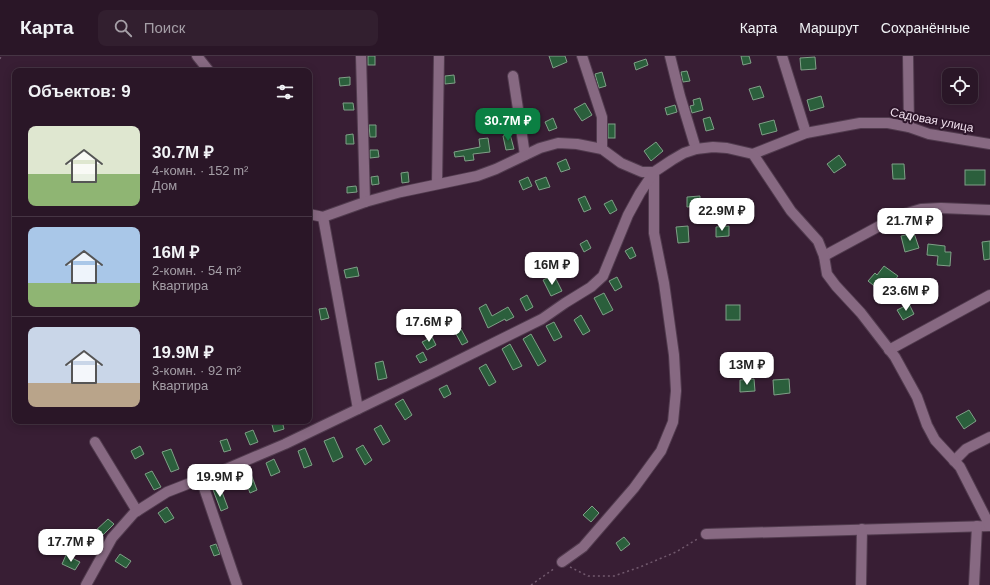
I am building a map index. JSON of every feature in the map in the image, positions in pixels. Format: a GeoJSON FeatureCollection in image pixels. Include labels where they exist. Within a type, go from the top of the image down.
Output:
{"type":"FeatureCollection","features":[{"type":"Feature","properties":{"kind":"street"},"geometry":{"type":"LineString","coordinates":[[197,56],[207,68]]}},
{"type":"Feature","properties":{"kind":"street"},"geometry":{"type":"LineString","coordinates":[[361,56],[365,202]]}},
{"type":"Feature","properties":{"kind":"street"},"geometry":{"type":"LineString","coordinates":[[437,184],[439,56]]}},
{"type":"Feature","properties":{"kind":"street"},"geometry":{"type":"LineString","coordinates":[[582,56],[602,117],[602,149]]}},
{"type":"Feature","properties":{"kind":"street"},"geometry":{"type":"LineString","coordinates":[[670,56],[696,149]]}},
{"type":"Feature","properties":{"kind":"street"},"geometry":{"type":"LineString","coordinates":[[782,56],[806,133]]}},
{"type":"Feature","properties":{"kind":"street"},"geometry":{"type":"LineString","coordinates":[[908,56],[909,127]]}},
{"type":"Feature","properties":{"kind":"street"},"geometry":{"type":"LineString","coordinates":[[513,76],[525,155]]}},
{"type":"Feature","properties":{"kind":"street","name":"Садовая улица"},"geometry":{"type":"LineString","coordinates":[[753,154],[806,133],[860,123],[888,123],[909,127],[929,134],[990,144]]}},
{"type":"Feature","properties":{"kind":"street"},"geometry":{"type":"LineString","coordinates":[[312,215],[323,217],[365,202],[437,184],[477,176],[490,172],[540,148],[558,143],[577,144],[602,149],[621,163],[642,172],[654,172]]}},
{"type":"Feature","properties":{"kind":"street"},"geometry":{"type":"LineString","coordinates":[[86,585],[112,538],[134,513],[167,492],[285,444],[358,409],[542,319],[591,287],[603,276],[607,269],[628,215],[654,172],[684,153],[696,149],[713,147],[727,148],[753,154],[791,212],[818,241],[824,256],[827,274],[861,313],[894,357],[917,396],[927,425],[935,440],[960,467],[990,526],[706,534]]}},
{"type":"Feature","properties":{"kind":"street"},"geometry":{"type":"LineString","coordinates":[[562,562],[583,547],[634,488],[661,451],[673,422],[676,391],[674,355],[664,283],[654,233],[654,172]]}},
{"type":"Feature","properties":{"kind":"street"},"geometry":{"type":"LineString","coordinates":[[824,256],[885,223],[904,214],[921,209],[941,208],[990,210]]}},
{"type":"Feature","properties":{"kind":"street"},"geometry":{"type":"LineString","coordinates":[[323,217],[358,409]]}},
{"type":"Feature","properties":{"kind":"street"},"geometry":{"type":"LineString","coordinates":[[889,350],[990,296]]}},
{"type":"Feature","properties":{"kind":"street"},"geometry":{"type":"LineString","coordinates":[[954,461],[966,450],[990,437]]}},
{"type":"Feature","properties":{"kind":"street"},"geometry":{"type":"LineString","coordinates":[[95,442],[137,511]]}},
{"type":"Feature","properties":{"kind":"street"},"geometry":{"type":"LineString","coordinates":[[201,479],[237,585]]}},
{"type":"Feature","properties":{"kind":"street"},"geometry":{"type":"LineString","coordinates":[[974,585],[977,526]]}},
{"type":"Feature","properties":{"kind":"street"},"geometry":{"type":"LineString","coordinates":[[861,585],[862,529]]}},
{"type":"Feature","properties":{"kind":"path"},"geometry":{"type":"LineString","coordinates":[[531,585],[562,562],[588,576],[614,576],[676,552],[706,534]]}},
{"type":"Feature","properties":{"kind":"building"},"geometry":{"type":"Polygon","coordinates":[[[368,56],[375,56],[375,65],[368,65],[368,56]]]}},
{"type":"Feature","properties":{"kind":"building"},"geometry":{"type":"Polygon","coordinates":[[[549,56],[565,56],[567,62],[553,68],[549,56]]]}},
{"type":"Feature","properties":{"kind":"building"},"geometry":{"type":"Polygon","coordinates":[[[741,56],[749,56],[751,63],[743,65],[741,56]]]}},
{"type":"Feature","properties":{"kind":"building"},"geometry":{"type":"Polygon","coordinates":[[[815,57],[816,69],[801,70],[800,58],[815,57]]]}},
{"type":"Feature","properties":{"kind":"building"},"geometry":{"type":"Polygon","coordinates":[[[646,59],[648,65],[636,70],[634,63],[646,59]]]}},
{"type":"Feature","properties":{"kind":"building"},"geometry":{"type":"Polygon","coordinates":[[[687,71],[690,81],[683,82],[681,72],[687,71]]]}},
{"type":"Feature","properties":{"kind":"building"},"geometry":{"type":"Polygon","coordinates":[[[602,72],[606,86],[599,88],[595,74],[602,72]]]}},
{"type":"Feature","properties":{"kind":"building"},"geometry":{"type":"Polygon","coordinates":[[[454,75],[455,83],[445,84],[445,76],[454,75]]]}},
{"type":"Feature","properties":{"kind":"building"},"geometry":{"type":"Polygon","coordinates":[[[350,77],[350,85],[340,86],[339,78],[350,77]]]}},
{"type":"Feature","properties":{"kind":"building"},"geometry":{"type":"Polygon","coordinates":[[[760,86],[764,97],[753,100],[749,89],[760,86]]]}},
{"type":"Feature","properties":{"kind":"building"},"geometry":{"type":"Polygon","coordinates":[[[821,96],[824,107],[810,111],[807,100],[821,96]]]}},
{"type":"Feature","properties":{"kind":"building"},"geometry":{"type":"Polygon","coordinates":[[[700,98],[703,110],[692,113],[690,106],[694,105],[693,100],[700,98]]]}},
{"type":"Feature","properties":{"kind":"building"},"geometry":{"type":"Polygon","coordinates":[[[343,103],[353,103],[354,110],[344,110],[343,103]]]}},
{"type":"Feature","properties":{"kind":"building"},"geometry":{"type":"Polygon","coordinates":[[[585,103],[592,115],[582,121],[574,109],[585,103]]]}},
{"type":"Feature","properties":{"kind":"building"},"geometry":{"type":"Polygon","coordinates":[[[675,105],[677,112],[667,115],[665,108],[675,105]]]}},
{"type":"Feature","properties":{"kind":"building"},"geometry":{"type":"Polygon","coordinates":[[[710,117],[714,129],[706,131],[703,119],[710,117]]]}},
{"type":"Feature","properties":{"kind":"building"},"geometry":{"type":"Polygon","coordinates":[[[553,118],[557,128],[549,131],[545,122],[553,118]]]}},
{"type":"Feature","properties":{"kind":"building"},"geometry":{"type":"Polygon","coordinates":[[[774,120],[777,131],[762,135],[759,124],[774,120]]]}},
{"type":"Feature","properties":{"kind":"building"},"geometry":{"type":"Polygon","coordinates":[[[608,124],[615,124],[615,138],[608,138],[608,124]]]}},
{"type":"Feature","properties":{"kind":"building"},"geometry":{"type":"Polygon","coordinates":[[[369,125],[376,125],[376,137],[370,137],[369,125]]]}},
{"type":"Feature","properties":{"kind":"building"},"geometry":{"type":"Polygon","coordinates":[[[353,134],[354,144],[346,144],[346,135],[353,134]]]}},
{"type":"Feature","properties":{"kind":"building"},"geometry":{"type":"Polygon","coordinates":[[[510,134],[514,149],[506,150],[503,136],[510,134]]]}},
{"type":"Feature","properties":{"kind":"building"},"geometry":{"type":"Polygon","coordinates":[[[488,138],[490,152],[473,154],[474,160],[465,161],[464,156],[455,157],[454,152],[480,147],[479,139],[488,138]]]}},
{"type":"Feature","properties":{"kind":"building"},"geometry":{"type":"Polygon","coordinates":[[[656,142],[663,151],[651,161],[644,151],[656,142]]]}},
{"type":"Feature","properties":{"kind":"building"},"geometry":{"type":"Polygon","coordinates":[[[370,150],[378,150],[379,157],[370,158],[370,150]]]}},
{"type":"Feature","properties":{"kind":"building"},"geometry":{"type":"Polygon","coordinates":[[[839,155],[846,165],[834,173],[827,164],[839,155]]]}},
{"type":"Feature","properties":{"kind":"building"},"geometry":{"type":"Polygon","coordinates":[[[566,159],[570,169],[561,172],[557,163],[566,159]]]}},
{"type":"Feature","properties":{"kind":"building"},"geometry":{"type":"Polygon","coordinates":[[[892,164],[904,164],[905,179],[893,179],[892,164]]]}},
{"type":"Feature","properties":{"kind":"building"},"geometry":{"type":"Polygon","coordinates":[[[965,170],[985,170],[985,185],[965,185],[965,170]]]}},
{"type":"Feature","properties":{"kind":"building"},"geometry":{"type":"Polygon","coordinates":[[[408,172],[409,182],[402,183],[401,173],[408,172]]]}},
{"type":"Feature","properties":{"kind":"building"},"geometry":{"type":"Polygon","coordinates":[[[378,176],[379,184],[372,185],[371,177],[378,176]]]}},
{"type":"Feature","properties":{"kind":"building"},"geometry":{"type":"Polygon","coordinates":[[[528,177],[532,186],[523,190],[519,181],[528,177]]]}},
{"type":"Feature","properties":{"kind":"building"},"geometry":{"type":"Polygon","coordinates":[[[546,177],[550,187],[539,190],[535,181],[546,177]]]}},
{"type":"Feature","properties":{"kind":"building"},"geometry":{"type":"Polygon","coordinates":[[[356,186],[357,192],[347,193],[347,187],[356,186]]]}},
{"type":"Feature","properties":{"kind":"building"},"geometry":{"type":"Polygon","coordinates":[[[585,196],[591,209],[584,212],[578,199],[585,196]]]}},
{"type":"Feature","properties":{"kind":"building"},"geometry":{"type":"Polygon","coordinates":[[[700,196],[700,206],[687,207],[687,197],[700,196]]]}},
{"type":"Feature","properties":{"kind":"building"},"geometry":{"type":"Polygon","coordinates":[[[612,200],[617,210],[610,214],[604,204],[612,200]]]}},
{"type":"Feature","properties":{"kind":"building"},"geometry":{"type":"Polygon","coordinates":[[[688,226],[689,242],[678,243],[676,227],[688,226]]]}},
{"type":"Feature","properties":{"kind":"building"},"geometry":{"type":"Polygon","coordinates":[[[729,226],[729,236],[716,237],[716,227],[729,226]]]}},
{"type":"Feature","properties":{"kind":"building"},"geometry":{"type":"Polygon","coordinates":[[[914,233],[919,248],[905,252],[901,236],[914,233]]]}},
{"type":"Feature","properties":{"kind":"building"},"geometry":{"type":"Polygon","coordinates":[[[587,240],[591,248],[584,252],[580,244],[587,240]]]}},
{"type":"Feature","properties":{"kind":"building"},"geometry":{"type":"Polygon","coordinates":[[[990,241],[990,259],[984,260],[982,242],[990,241]]]}},
{"type":"Feature","properties":{"kind":"building"},"geometry":{"type":"Polygon","coordinates":[[[928,244],[945,246],[945,252],[951,252],[950,266],[937,265],[938,256],[927,255],[928,244]]]}},
{"type":"Feature","properties":{"kind":"building"},"geometry":{"type":"Polygon","coordinates":[[[632,247],[636,256],[630,259],[625,251],[632,247]]]}},
{"type":"Feature","properties":{"kind":"building"},"geometry":{"type":"Polygon","coordinates":[[[884,266],[898,276],[888,289],[882,284],[878,289],[868,281],[875,273],[877,275],[884,266]]]}},
{"type":"Feature","properties":{"kind":"building"},"geometry":{"type":"Polygon","coordinates":[[[357,267],[359,276],[346,278],[344,270],[357,267]]]}},
{"type":"Feature","properties":{"kind":"building"},"geometry":{"type":"Polygon","coordinates":[[[554,275],[562,291],[551,296],[543,280],[554,275]]]}},
{"type":"Feature","properties":{"kind":"building"},"geometry":{"type":"Polygon","coordinates":[[[617,277],[622,287],[615,291],[609,281],[617,277]]]}},
{"type":"Feature","properties":{"kind":"building"},"geometry":{"type":"Polygon","coordinates":[[[604,293],[613,310],[603,315],[594,298],[604,293]]]}},
{"type":"Feature","properties":{"kind":"building"},"geometry":{"type":"Polygon","coordinates":[[[527,295],[533,307],[526,311],[520,299],[527,295]]]}},
{"type":"Feature","properties":{"kind":"building"},"geometry":{"type":"Polygon","coordinates":[[[486,304],[492,316],[508,307],[514,317],[506,321],[505,319],[488,328],[479,308],[486,304]]]}},
{"type":"Feature","properties":{"kind":"building"},"geometry":{"type":"Polygon","coordinates":[[[909,304],[914,314],[903,320],[897,310],[909,304]]]}},
{"type":"Feature","properties":{"kind":"building"},"geometry":{"type":"Polygon","coordinates":[[[726,305],[740,305],[740,320],[726,320],[726,305]]]}},
{"type":"Feature","properties":{"kind":"building"},"geometry":{"type":"Polygon","coordinates":[[[326,308],[329,318],[321,320],[319,309],[326,308]]]}},
{"type":"Feature","properties":{"kind":"building"},"geometry":{"type":"Polygon","coordinates":[[[581,315],[590,331],[583,335],[574,320],[581,315]]]}},
{"type":"Feature","properties":{"kind":"building"},"geometry":{"type":"Polygon","coordinates":[[[554,322],[562,337],[554,341],[546,326],[554,322]]]}},
{"type":"Feature","properties":{"kind":"building"},"geometry":{"type":"Polygon","coordinates":[[[461,329],[468,342],[462,345],[455,332],[461,329]]]}},
{"type":"Feature","properties":{"kind":"building"},"geometry":{"type":"Polygon","coordinates":[[[531,334],[546,361],[538,366],[523,339],[531,334]]]}},
{"type":"Feature","properties":{"kind":"building"},"geometry":{"type":"Polygon","coordinates":[[[432,337],[436,345],[427,350],[422,342],[432,337]]]}},
{"type":"Feature","properties":{"kind":"building"},"geometry":{"type":"Polygon","coordinates":[[[510,344],[522,366],[513,370],[502,349],[510,344]]]}},
{"type":"Feature","properties":{"kind":"building"},"geometry":{"type":"Polygon","coordinates":[[[423,352],[427,360],[420,363],[416,356],[423,352]]]}},
{"type":"Feature","properties":{"kind":"building"},"geometry":{"type":"Polygon","coordinates":[[[383,361],[387,378],[378,380],[375,363],[383,361]]]}},
{"type":"Feature","properties":{"kind":"building"},"geometry":{"type":"Polygon","coordinates":[[[486,364],[496,382],[489,386],[479,368],[486,364]]]}},
{"type":"Feature","properties":{"kind":"building"},"geometry":{"type":"Polygon","coordinates":[[[754,379],[755,391],[740,392],[740,380],[754,379]]]}},
{"type":"Feature","properties":{"kind":"building"},"geometry":{"type":"Polygon","coordinates":[[[789,379],[790,393],[774,395],[773,380],[789,379]]]}},
{"type":"Feature","properties":{"kind":"building"},"geometry":{"type":"Polygon","coordinates":[[[447,385],[451,394],[444,398],[439,389],[447,385]]]}},
{"type":"Feature","properties":{"kind":"building"},"geometry":{"type":"Polygon","coordinates":[[[403,399],[412,415],[405,420],[395,404],[403,399]]]}},
{"type":"Feature","properties":{"kind":"building"},"geometry":{"type":"Polygon","coordinates":[[[969,410],[976,421],[964,429],[956,417],[969,410]]]}},
{"type":"Feature","properties":{"kind":"building"},"geometry":{"type":"Polygon","coordinates":[[[272,424],[283,424],[284,429],[274,432],[272,424]]]}},
{"type":"Feature","properties":{"kind":"building"},"geometry":{"type":"Polygon","coordinates":[[[381,425],[390,441],[383,445],[374,429],[381,425]]]}},
{"type":"Feature","properties":{"kind":"building"},"geometry":{"type":"Polygon","coordinates":[[[253,430],[258,442],[250,445],[245,433],[253,430]]]}},
{"type":"Feature","properties":{"kind":"building"},"geometry":{"type":"Polygon","coordinates":[[[334,437],[343,457],[333,462],[324,441],[334,437]]]}},
{"type":"Feature","properties":{"kind":"building"},"geometry":{"type":"Polygon","coordinates":[[[227,439],[231,450],[224,452],[220,441],[227,439]]]}},
{"type":"Feature","properties":{"kind":"building"},"geometry":{"type":"Polygon","coordinates":[[[363,445],[372,460],[365,465],[356,449],[363,445]]]}},
{"type":"Feature","properties":{"kind":"building"},"geometry":{"type":"Polygon","coordinates":[[[140,446],[144,454],[135,459],[131,451],[140,446]]]}},
{"type":"Feature","properties":{"kind":"building"},"geometry":{"type":"Polygon","coordinates":[[[305,448],[312,465],[304,468],[298,451],[305,448]]]}},
{"type":"Feature","properties":{"kind":"building"},"geometry":{"type":"Polygon","coordinates":[[[171,449],[179,469],[171,472],[162,452],[171,449]]]}},
{"type":"Feature","properties":{"kind":"building"},"geometry":{"type":"Polygon","coordinates":[[[274,459],[280,472],[271,476],[266,463],[274,459]]]}},
{"type":"Feature","properties":{"kind":"building"},"geometry":{"type":"Polygon","coordinates":[[[152,471],[161,487],[154,490],[145,474],[152,471]]]}},
{"type":"Feature","properties":{"kind":"building"},"geometry":{"type":"Polygon","coordinates":[[[251,474],[257,490],[250,493],[244,477],[251,474]]]}},
{"type":"Feature","properties":{"kind":"building"},"geometry":{"type":"Polygon","coordinates":[[[219,484],[228,508],[221,511],[212,487],[219,484]]]}},
{"type":"Feature","properties":{"kind":"building"},"geometry":{"type":"Polygon","coordinates":[[[592,506],[599,513],[591,522],[583,515],[592,506]]]}},
{"type":"Feature","properties":{"kind":"building"},"geometry":{"type":"Polygon","coordinates":[[[167,507],[174,518],[165,523],[158,513],[167,507]]]}},
{"type":"Feature","properties":{"kind":"building"},"geometry":{"type":"Polygon","coordinates":[[[108,519],[114,524],[100,538],[94,532],[108,519]]]}},
{"type":"Feature","properties":{"kind":"building"},"geometry":{"type":"Polygon","coordinates":[[[624,537],[630,544],[621,551],[616,543],[624,537]]]}},
{"type":"Feature","properties":{"kind":"building"},"geometry":{"type":"Polygon","coordinates":[[[216,544],[220,554],[214,556],[210,546],[216,544]]]}},
{"type":"Feature","properties":{"kind":"building"},"geometry":{"type":"Polygon","coordinates":[[[120,554],[131,561],[126,568],[115,561],[120,554]]]}},
{"type":"Feature","properties":{"kind":"building"},"geometry":{"type":"Polygon","coordinates":[[[66,555],[80,562],[75,570],[62,564],[66,555]]]}}]}
